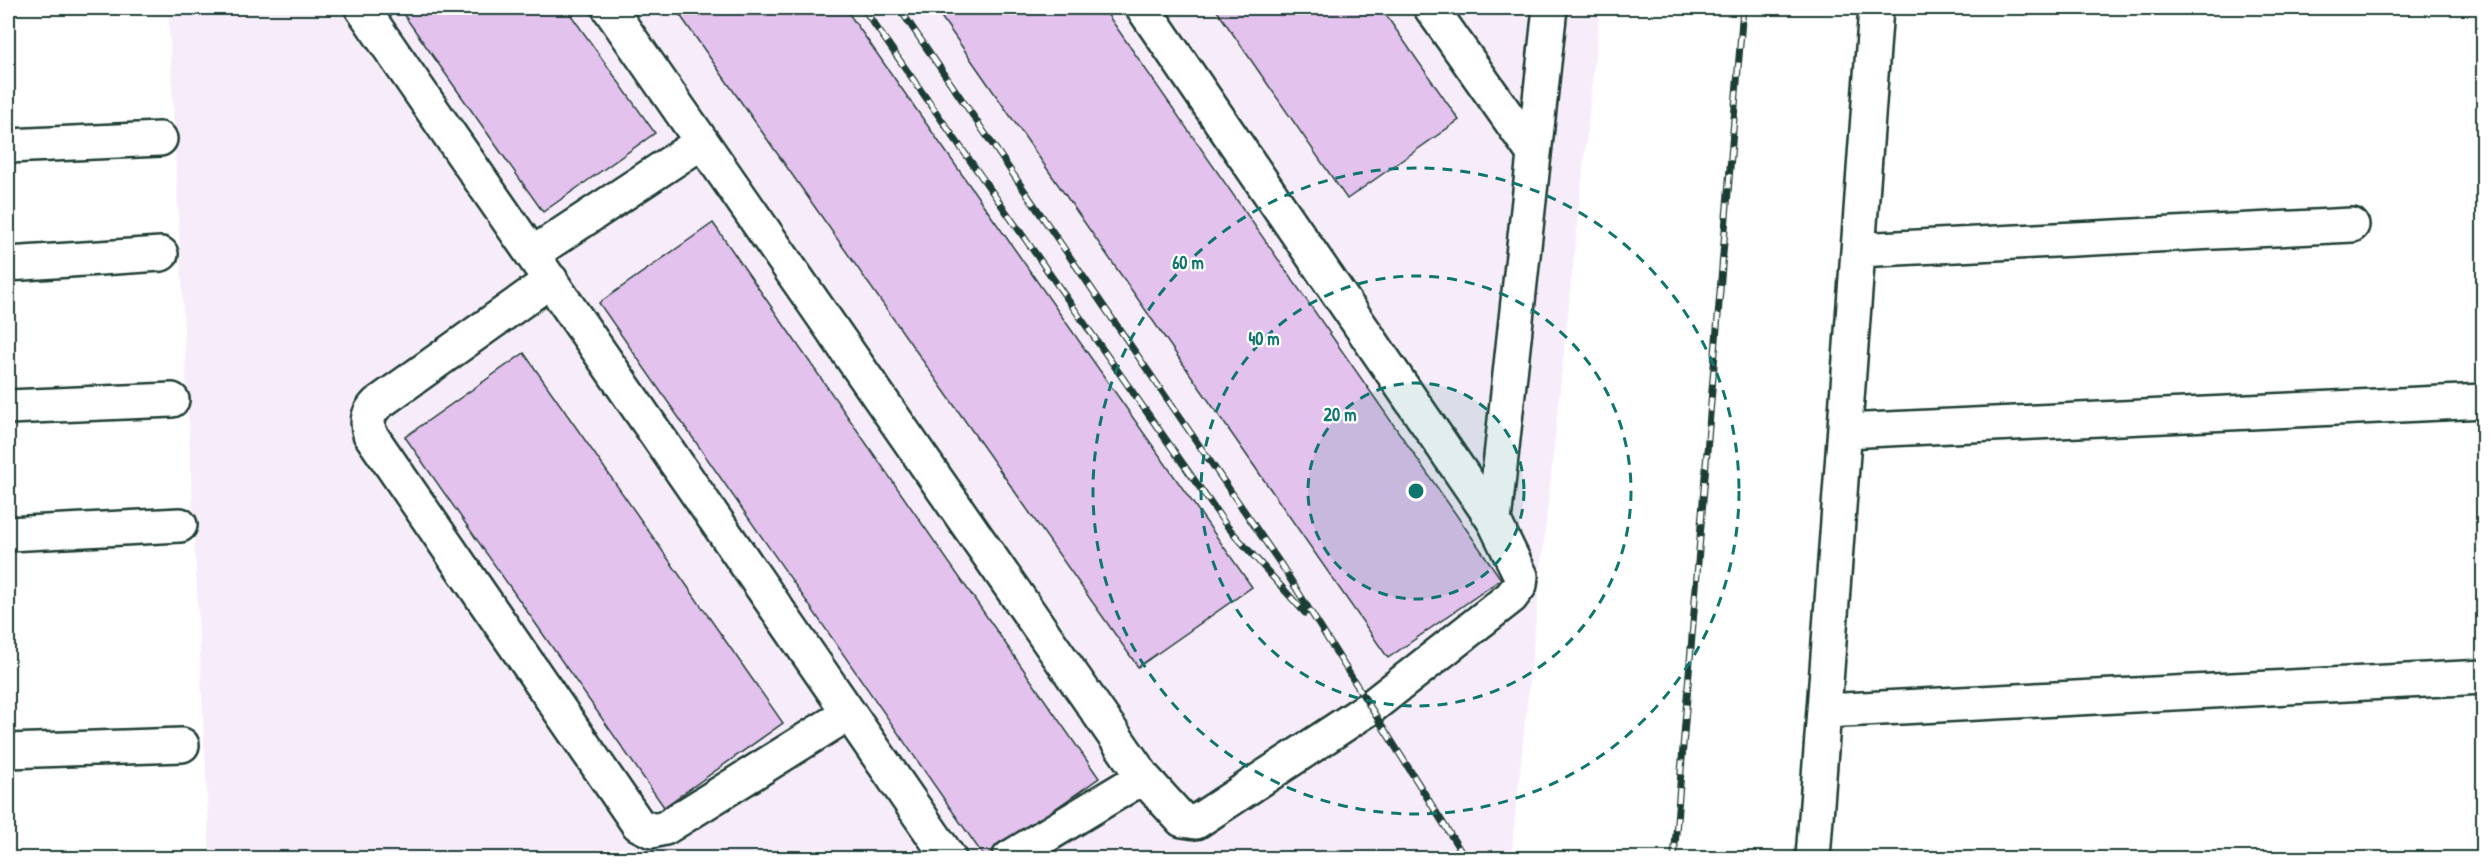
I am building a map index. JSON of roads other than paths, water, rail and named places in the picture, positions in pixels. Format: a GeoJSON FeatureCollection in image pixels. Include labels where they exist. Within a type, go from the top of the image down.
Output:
{"type":"FeatureCollection","features":[{"type":"Feature","properties":{"kind":"street"},"geometry":{"type":"LineString","coordinates":[[362,8],[949,858]]}},
{"type":"Feature","properties":{"kind":"street"},"geometry":{"type":"LineString","coordinates":[[609,8],[1143,777],[1182,820],[1196,822],[1371,707],[1517,592],[1520,585],[1519,568],[1494,521],[1143,8]]}},
{"type":"Feature","properties":{"kind":"street"},"geometry":{"type":"LineString","coordinates":[[1431,8],[1534,154]]}},
{"type":"Feature","properties":{"kind":"street"},"geometry":{"type":"LineString","coordinates":[[1494,521],[1550,8]]}},
{"type":"Feature","properties":{"kind":"street"},"geometry":{"type":"LineString","coordinates":[[1813,858],[1876,8]]}},
{"type":"Feature","properties":{"kind":"street"},"geometry":{"type":"LineString","coordinates":[[8,146],[160,139]]}},
{"type":"Feature","properties":{"kind":"street"},"geometry":{"type":"LineString","coordinates":[[702,142],[542,267],[377,404],[370,412],[368,425],[370,434],[638,824],[645,830],[659,831],[849,713]]}},
{"type":"Feature","properties":{"kind":"street"},"geometry":{"type":"LineString","coordinates":[[1858,250],[2352,225]]}},
{"type":"Feature","properties":{"kind":"street"},"geometry":{"type":"LineString","coordinates":[[8,264],[161,254]]}},
{"type":"Feature","properties":{"kind":"street"},"geometry":{"type":"LineString","coordinates":[[8,407],[172,400]]}},
{"type":"Feature","properties":{"kind":"street"},"geometry":{"type":"LineString","coordinates":[[1845,431],[2484,400]]}},
{"type":"Feature","properties":{"kind":"street"},"geometry":{"type":"LineString","coordinates":[[8,534],[180,525]]}},
{"type":"Feature","properties":{"kind":"street"},"geometry":{"type":"LineString","coordinates":[[1824,711],[2484,677]]}},
{"type":"Feature","properties":{"kind":"street"},"geometry":{"type":"LineString","coordinates":[[8,751],[182,745]]}},
{"type":"Feature","properties":{"kind":"street"},"geometry":{"type":"LineString","coordinates":[[1009,858],[1143,777]]}},
{"type":"Feature","properties":{"kind":"railway"},"geometry":{"type":"LineString","coordinates":[[863,8],[1226,525],[1305,613]]}},
{"type":"Feature","properties":{"kind":"railway"},"geometry":{"type":"LineString","coordinates":[[899,8],[1282,566],[1465,858]]}},
{"type":"Feature","properties":{"kind":"railway"},"geometry":{"type":"LineString","coordinates":[[1674,858],[1743,8]]}}]}
